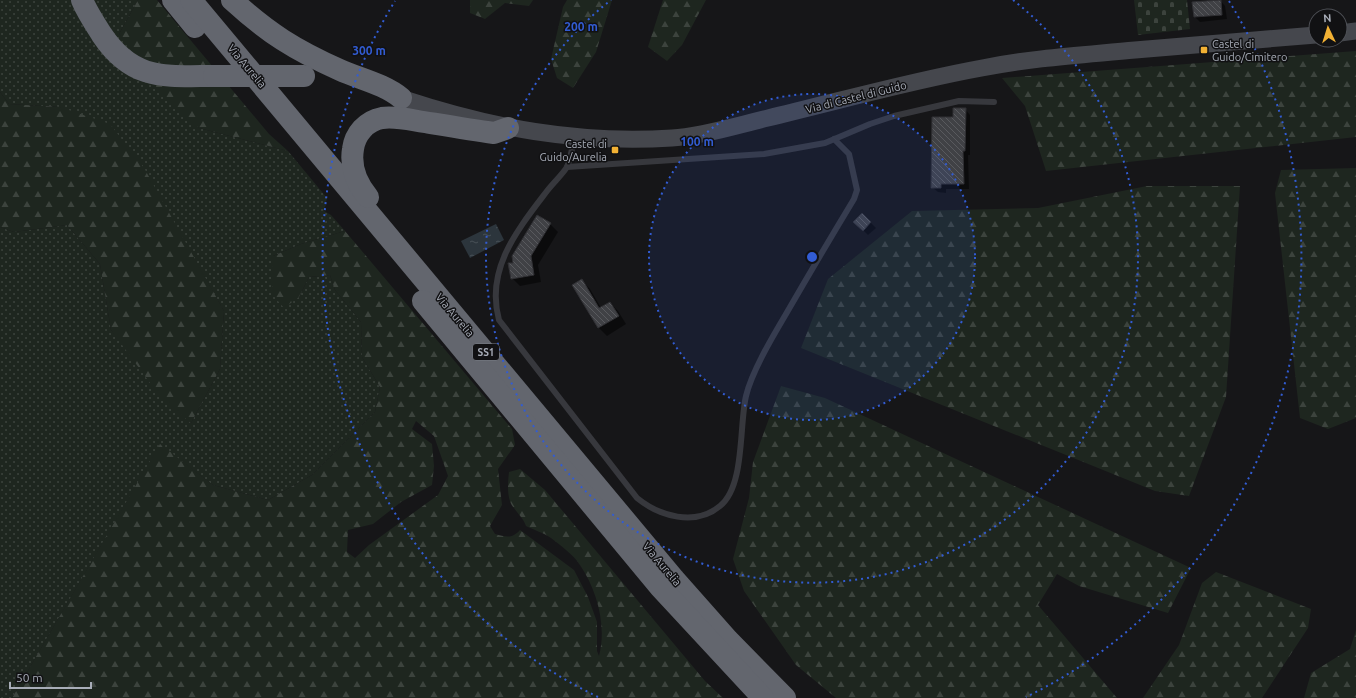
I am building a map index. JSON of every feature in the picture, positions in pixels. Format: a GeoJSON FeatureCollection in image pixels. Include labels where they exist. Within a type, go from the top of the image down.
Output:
{"type":"FeatureCollection","features":[{"type":"Feature","properties":{"kind":"highway"},"geometry":{"type":"LineString","coordinates":[[82,0],[112,50],[124,61],[140,70],[156,75],[304,76],[350,82],[389,96],[401,98]]}},
{"type":"Feature","properties":{"kind":"highway","name":"Via Aurelia"},"geometry":{"type":"LineString","coordinates":[[173,0],[660,588],[763,698]]}},
{"type":"Feature","properties":{"kind":"highway","name":"Via Aurelia"},"geometry":{"type":"LineString","coordinates":[[191,0],[523,396],[674,579],[728,640],[786,698]]}},
{"type":"Feature","properties":{"kind":"highway"},"geometry":{"type":"LineString","coordinates":[[232,0],[268,32],[294,49],[393,91],[401,98]]}},
{"type":"Feature","properties":{"kind":"highway"},"geometry":{"type":"LineString","coordinates":[[508,128],[494,134],[398,118],[382,118],[369,123],[360,131],[354,142],[353,165],[356,179],[362,191],[518,380],[523,396]]}},
{"type":"Feature","properties":{"kind":"street","name":"Via di Castel di Guido"},"geometry":{"type":"LineString","coordinates":[[401,98],[454,115],[508,128],[575,137],[610,139],[674,138],[725,128],[954,73],[1011,63],[1066,55],[1308,36]]}},
{"type":"Feature","properties":{"kind":"lane"},"geometry":{"type":"LineString","coordinates":[[567,167],[764,154],[825,143],[870,124],[894,116],[959,101],[994,102]]}},
{"type":"Feature","properties":{"kind":"lane"},"geometry":{"type":"LineString","coordinates":[[575,137],[567,167],[530,213],[500,264],[495,287],[495,306],[499,320],[637,498],[647,506],[661,513],[688,518],[698,517],[720,507],[731,492],[737,467],[747,394],[752,382],[770,341],[854,199],[857,190],[849,154],[834,139]]}},
{"type":"Feature","properties":{"kind":"green space"},"geometry":{"type":"Polygon","coordinates":[[[0,0],[138,0],[119,34],[199,128],[288,151],[327,198],[324,211],[331,215],[345,231],[301,244],[273,256],[299,297],[309,277],[330,275],[335,290],[361,322],[362,357],[380,387],[375,412],[312,475],[268,500],[213,485],[160,445],[12,698],[0,698],[0,227],[14,232],[67,225],[100,264],[111,330],[191,423],[220,369],[224,311],[188,248],[60,107],[9,104],[0,92],[0,0]]]}},
{"type":"Feature","properties":{"kind":"green space"},"geometry":{"type":"Polygon","coordinates":[[[138,0],[157,0],[269,134],[288,151],[199,128],[165,99],[119,34],[138,0]]]}},
{"type":"Feature","properties":{"kind":"green space"},"geometry":{"type":"Polygon","coordinates":[[[470,0],[533,0],[529,6],[505,3],[485,19],[470,13],[470,0]]]}},
{"type":"Feature","properties":{"kind":"green space"},"geometry":{"type":"Polygon","coordinates":[[[567,0],[612,0],[596,52],[573,88],[557,78],[551,59],[563,7],[567,0]]]}},
{"type":"Feature","properties":{"kind":"green space"},"geometry":{"type":"Polygon","coordinates":[[[663,0],[706,0],[682,45],[667,61],[648,47],[663,0]]]}},
{"type":"Feature","properties":{"kind":"green space"},"geometry":{"type":"Polygon","coordinates":[[[1134,0],[1187,0],[1190,29],[1138,35],[1134,0]]]}},
{"type":"Feature","properties":{"kind":"green space"},"geometry":{"type":"Polygon","coordinates":[[[1356,51],[1356,137],[1046,171],[1025,106],[1002,78],[1356,51]]]}},
{"type":"Feature","properties":{"kind":"green space"},"geometry":{"type":"Polygon","coordinates":[[[0,92],[9,104],[60,107],[110,124],[144,168],[224,311],[220,369],[191,423],[162,399],[111,330],[100,264],[67,225],[14,232],[0,227],[0,92]]]}},
{"type":"Feature","properties":{"kind":"green space"},"geometry":{"type":"Polygon","coordinates":[[[1356,168],[1356,418],[1328,429],[1300,418],[1275,193],[1281,170],[1356,168]]]}},
{"type":"Feature","properties":{"kind":"green space"},"geometry":{"type":"Polygon","coordinates":[[[1147,186],[1240,186],[1226,397],[1189,496],[1155,491],[801,348],[828,279],[912,211],[1038,208],[1147,186]]]}},
{"type":"Feature","properties":{"kind":"green space"},"geometry":{"type":"Polygon","coordinates":[[[345,231],[512,429],[515,445],[498,469],[502,505],[490,526],[495,534],[506,536],[514,535],[520,530],[574,570],[588,597],[597,622],[597,651],[599,656],[602,633],[601,621],[596,597],[586,575],[577,561],[563,547],[548,536],[526,526],[511,504],[508,490],[509,472],[520,469],[545,490],[705,681],[723,698],[12,698],[160,444],[213,485],[268,500],[312,475],[375,412],[380,387],[362,357],[361,322],[335,290],[330,275],[309,277],[299,297],[284,308],[272,294],[273,256],[301,244],[345,231]],[[416,421],[412,429],[432,444],[434,466],[432,485],[401,502],[373,524],[348,530],[347,552],[355,558],[369,545],[438,495],[448,476],[434,436],[416,421]]]}},
{"type":"Feature","properties":{"kind":"green space"},"geometry":{"type":"Polygon","coordinates":[[[781,386],[825,398],[1191,568],[1168,613],[1079,586],[1057,574],[1038,605],[1117,698],[836,698],[796,665],[744,591],[733,559],[749,498],[753,462],[781,386]]]}},
{"type":"Feature","properties":{"kind":"green space"},"geometry":{"type":"Polygon","coordinates":[[[1216,572],[1311,609],[1308,628],[1262,698],[1143,698],[1179,645],[1202,583],[1216,572]]]}},
{"type":"Feature","properties":{"kind":"green space"},"geometry":{"type":"Polygon","coordinates":[[[1356,630],[1356,698],[1304,698],[1311,673],[1350,649],[1356,630]]]}},
{"type":"Feature","properties":{"kind":"water"},"geometry":{"type":"Polygon","coordinates":[[[496,224],[504,240],[470,258],[461,241],[496,224]]]}},
{"type":"Feature","properties":{"kind":"building"},"geometry":{"type":"Polygon","coordinates":[[[1221,0],[1222,15],[1194,17],[1192,2],[1221,0]]]}},
{"type":"Feature","properties":{"kind":"building"},"geometry":{"type":"Polygon","coordinates":[[[953,108],[966,108],[965,151],[963,151],[964,184],[941,184],[941,188],[931,188],[932,117],[953,117],[953,108]]]}},
{"type":"Feature","properties":{"kind":"building"},"geometry":{"type":"Polygon","coordinates":[[[862,213],[871,222],[863,231],[853,222],[862,213]]]}},
{"type":"Feature","properties":{"kind":"building"},"geometry":{"type":"Polygon","coordinates":[[[537,215],[551,223],[531,256],[534,275],[511,279],[508,263],[513,263],[512,256],[537,215]]]}},
{"type":"Feature","properties":{"kind":"building"},"geometry":{"type":"Polygon","coordinates":[[[582,279],[599,308],[610,302],[619,316],[598,328],[572,285],[582,279]]]}},
{"type":"Feature","properties":{"kind":"place","name":"Castel di Guido/Cimitero"},"geometry":{"type":"Point","coordinates":[1204,50]}},
{"type":"Feature","properties":{"kind":"place","name":"Castel di Guido/Aurelia"},"geometry":{"type":"Point","coordinates":[615,150]}}]}
